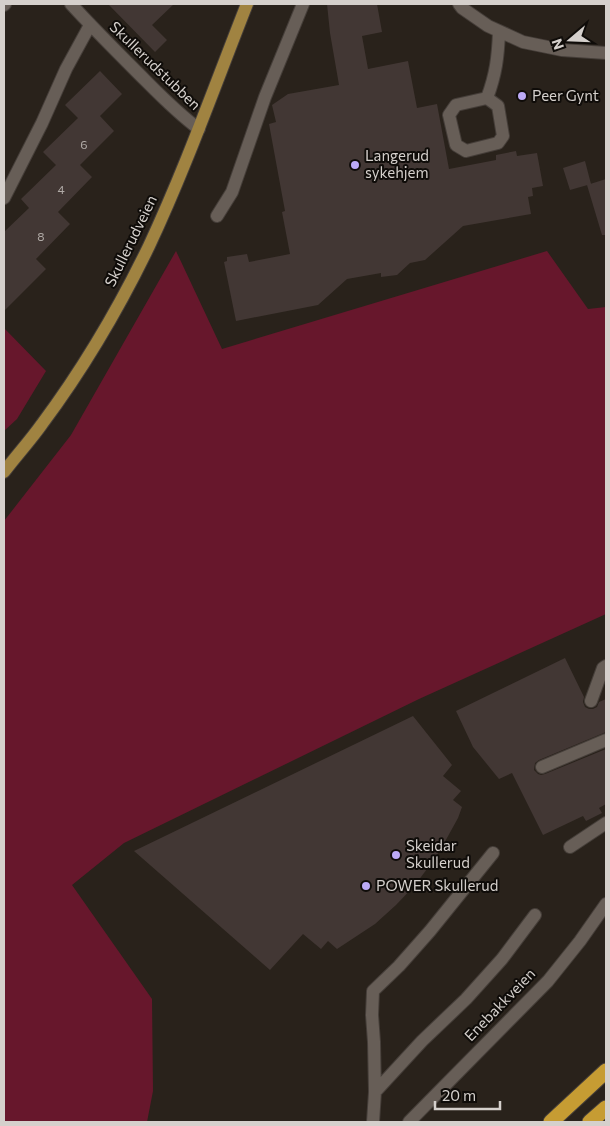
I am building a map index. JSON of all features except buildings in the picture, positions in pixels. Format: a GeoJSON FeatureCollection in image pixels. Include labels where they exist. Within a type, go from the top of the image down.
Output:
{"type":"FeatureCollection","features":[{"type":"Feature","properties":{"kind":"highway"},"geometry":{"type":"LineString","coordinates":[[551,1122],[606,1071]]}},
{"type":"Feature","properties":{"kind":"highway"},"geometry":{"type":"LineString","coordinates":[[590,1122],[606,1108]]}},
{"type":"Feature","properties":{"kind":"main road","name":"Skullerudveien"},"geometry":{"type":"LineString","coordinates":[[4,472],[78,374],[113,314],[148,247],[199,130],[247,4]]}},
{"type":"Feature","properties":{"kind":"street","name":"Skullerudstubben"},"geometry":{"type":"LineString","coordinates":[[71,4],[160,95],[199,130]]}},
{"type":"Feature","properties":{"kind":"street"},"geometry":{"type":"LineString","coordinates":[[217,216],[232,192],[265,97],[303,4]]}},
{"type":"Feature","properties":{"kind":"street"},"geometry":{"type":"LineString","coordinates":[[458,4],[488,26],[522,42],[562,50],[606,53]]}},
{"type":"Feature","properties":{"kind":"street","name":"Skullerudstubben"},"geometry":{"type":"LineString","coordinates":[[4,198],[66,69],[90,25]]}},
{"type":"Feature","properties":{"kind":"street"},"geometry":{"type":"LineString","coordinates":[[487,98],[497,66],[499,32]]}},
{"type":"Feature","properties":{"kind":"street"},"geometry":{"type":"LineString","coordinates":[[487,98],[498,106],[503,136],[498,143],[466,151],[456,145],[450,115],[456,106],[487,98]]}},
{"type":"Feature","properties":{"kind":"street"},"geometry":{"type":"LineString","coordinates":[[591,701],[603,668],[606,666]]}},
{"type":"Feature","properties":{"kind":"street"},"geometry":{"type":"LineString","coordinates":[[542,767],[606,740]]}},
{"type":"Feature","properties":{"kind":"street"},"geometry":{"type":"LineString","coordinates":[[570,847],[606,823]]}},
{"type":"Feature","properties":{"kind":"street"},"geometry":{"type":"LineString","coordinates":[[373,1122],[375,1092],[373,991],[399,966],[430,931],[493,852]]}},
{"type":"Feature","properties":{"kind":"street","name":"Enebakkveien"},"geometry":{"type":"LineString","coordinates":[[408,1122],[548,981],[606,904]]}},
{"type":"Feature","properties":{"kind":"street"},"geometry":{"type":"LineString","coordinates":[[375,1092],[422,1041],[466,999],[502,959],[535,915]]}},
{"type":"Feature","properties":{"kind":"shaded area"},"geometry":{"type":"Polygon","coordinates":[[[176,251],[222,349],[547,251],[588,309],[606,307],[606,614],[419,699],[124,843],[72,885],[152,999],[153,1091],[147,1122],[4,1122],[4,521],[71,435],[176,251]]]}},
{"type":"Feature","properties":{"kind":"shaded area"},"geometry":{"type":"Polygon","coordinates":[[[4,328],[46,371],[17,419],[4,431],[4,328]]]}},
{"type":"Feature","properties":{"kind":"place","name":"Peer Gynt"},"geometry":{"type":"Point","coordinates":[522,96]}},
{"type":"Feature","properties":{"kind":"place","name":"Langerud sykehjem"},"geometry":{"type":"Point","coordinates":[355,165]}},
{"type":"Feature","properties":{"kind":"place","name":"Skeidar Skullerud"},"geometry":{"type":"Point","coordinates":[396,855]}},
{"type":"Feature","properties":{"kind":"place","name":"POWER Skullerud"},"geometry":{"type":"Point","coordinates":[366,886]}}]}
